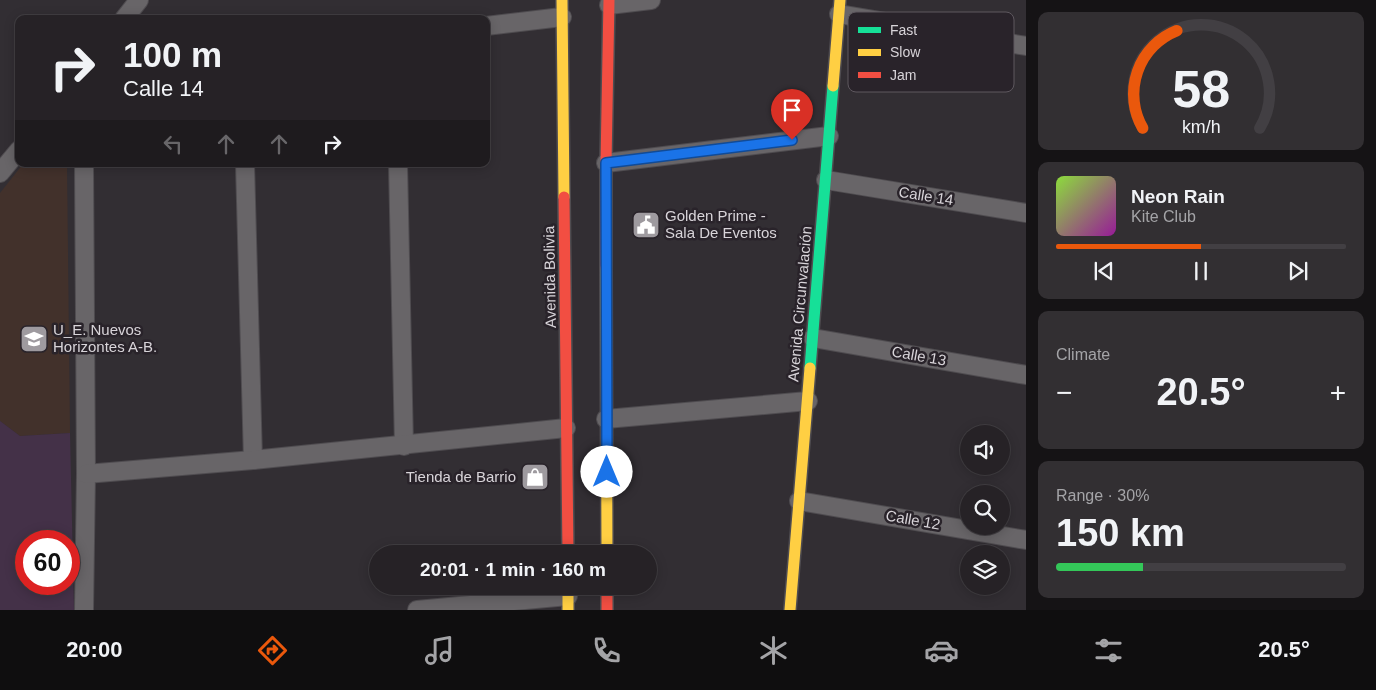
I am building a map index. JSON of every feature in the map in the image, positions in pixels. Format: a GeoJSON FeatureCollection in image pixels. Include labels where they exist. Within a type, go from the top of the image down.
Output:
{"type":"FeatureCollection","features":[{"type":"Feature","properties":{"kind":"main road"},"geometry":{"type":"LineString","coordinates":[[607,545],[606,163],[609,2]]}},
{"type":"Feature","properties":{"kind":"main road","name":"Avenida Circunvalación"},"geometry":{"type":"LineString","coordinates":[[790,610],[840,7]]}},
{"type":"Feature","properties":{"kind":"main road","name":"Avenida Bolivia"},"geometry":{"type":"LineString","coordinates":[[562,9],[568,545]]}},
{"type":"Feature","properties":{"kind":"main road"},"geometry":{"type":"LineString","coordinates":[[607,595],[608,610]]}},
{"type":"Feature","properties":{"kind":"street"},"geometry":{"type":"LineString","coordinates":[[127,15],[139,0]]}},
{"type":"Feature","properties":{"kind":"street"},"geometry":{"type":"LineString","coordinates":[[609,2],[651,0]]}},
{"type":"Feature","properties":{"kind":"street"},"geometry":{"type":"LineString","coordinates":[[840,7],[864,12]]}},
{"type":"Feature","properties":{"kind":"street"},"geometry":{"type":"LineString","coordinates":[[490,25],[562,9]]}},
{"type":"Feature","properties":{"kind":"street"},"geometry":{"type":"LineString","coordinates":[[606,163],[829,136]]}},
{"type":"Feature","properties":{"kind":"street"},"geometry":{"type":"LineString","coordinates":[[0,173],[15,155]]}},
{"type":"Feature","properties":{"kind":"street"},"geometry":{"type":"LineString","coordinates":[[84,167],[86,474],[84,610]]}},
{"type":"Feature","properties":{"kind":"street"},"geometry":{"type":"LineString","coordinates":[[245,167],[253,460]]}},
{"type":"Feature","properties":{"kind":"street"},"geometry":{"type":"LineString","coordinates":[[398,167],[404,446]]}},
{"type":"Feature","properties":{"kind":"street","name":"Calle 14"},"geometry":{"type":"LineString","coordinates":[[826,180],[1026,213]]}},
{"type":"Feature","properties":{"kind":"street","name":"Calle 13"},"geometry":{"type":"LineString","coordinates":[[813,338],[1026,374]]}},
{"type":"Feature","properties":{"kind":"street"},"geometry":{"type":"LineString","coordinates":[[606,419],[808,400]]}},
{"type":"Feature","properties":{"kind":"street"},"geometry":{"type":"LineString","coordinates":[[86,474],[404,446],[566,428]]}},
{"type":"Feature","properties":{"kind":"street","name":"Calle 12"},"geometry":{"type":"LineString","coordinates":[[799,501],[1026,540]]}},
{"type":"Feature","properties":{"kind":"street"},"geometry":{"type":"LineString","coordinates":[[417,610],[568,598]]}},
{"type":"Feature","properties":{"kind":"shaded area"},"geometry":{"type":"Polygon","coordinates":[[[21,167],[67,167],[70,433],[20,436],[0,421],[0,193],[21,167]]]}},
{"type":"Feature","properties":{"kind":"shaded area"},"geometry":{"type":"Polygon","coordinates":[[[0,421],[20,436],[70,433],[72,530],[15,530],[15,595],[74,595],[74,610],[0,610],[0,421]]]}},
{"type":"Feature","properties":{"kind":"traffic: fast"},"geometry":{"type":"LineString","coordinates":[[810,368],[833,86]]}},
{"type":"Feature","properties":{"kind":"traffic: slow"},"geometry":{"type":"LineString","coordinates":[[562,0],[564,197]]}},
{"type":"Feature","properties":{"kind":"traffic: slow"},"geometry":{"type":"LineString","coordinates":[[833,86],[840,0]]}},
{"type":"Feature","properties":{"kind":"traffic: slow"},"geometry":{"type":"LineString","coordinates":[[606,268],[607,545]]}},
{"type":"Feature","properties":{"kind":"traffic: slow"},"geometry":{"type":"LineString","coordinates":[[790,610],[810,368]]}},
{"type":"Feature","properties":{"kind":"traffic: slow"},"geometry":{"type":"LineString","coordinates":[[568,595],[568,610]]}},
{"type":"Feature","properties":{"kind":"traffic: jam"},"geometry":{"type":"LineString","coordinates":[[606,268],[609,0]]}},
{"type":"Feature","properties":{"kind":"traffic: jam"},"geometry":{"type":"LineString","coordinates":[[564,197],[568,545]]}},
{"type":"Feature","properties":{"kind":"traffic: jam"},"geometry":{"type":"LineString","coordinates":[[607,595],[607,610]]}},
{"type":"Feature","properties":{"kind":"place","name":"Golden Prime - Sala De Eventos"},"geometry":{"type":"Point","coordinates":[646,225]}},
{"type":"Feature","properties":{"kind":"place","name":"U_E. Nuevos Horizontes A-B."},"geometry":{"type":"Point","coordinates":[34,339]}},
{"type":"Feature","properties":{"kind":"place","name":"Tienda de Barrio"},"geometry":{"type":"Point","coordinates":[535,477]}},
{"type":"Feature","properties":{"kind":"route"},"geometry":{"type":"LineString","coordinates":[[607,472],[606,163],[792,140]]}}]}
